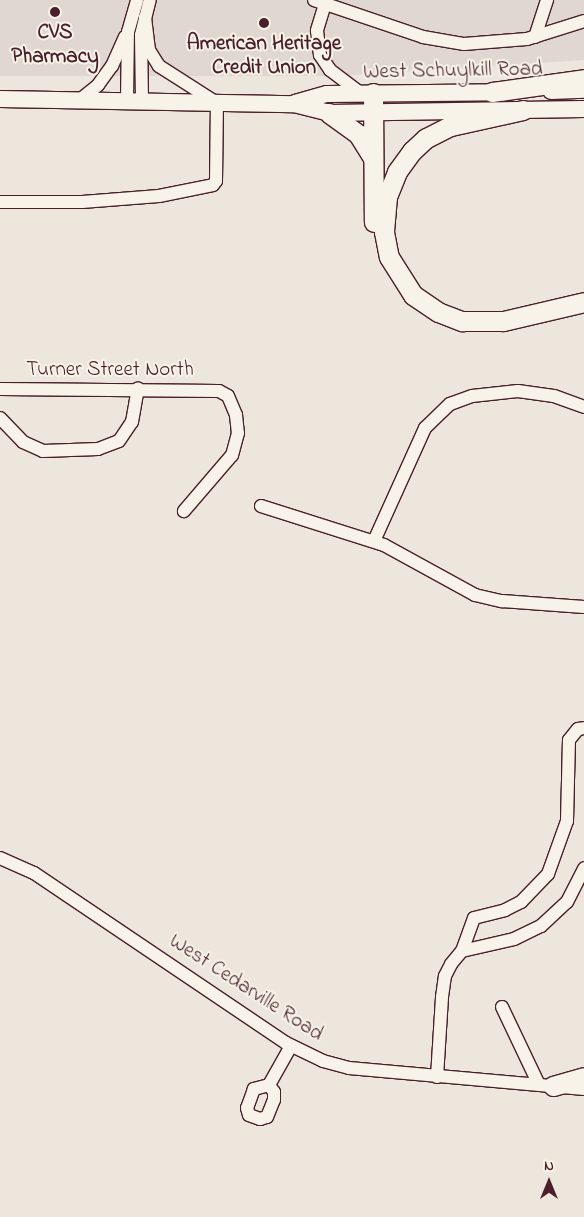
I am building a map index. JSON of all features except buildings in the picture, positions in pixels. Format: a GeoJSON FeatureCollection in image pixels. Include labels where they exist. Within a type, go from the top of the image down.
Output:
{"type":"FeatureCollection","features":[{"type":"Feature","properties":{"kind":"highway"},"geometry":{"type":"LineString","coordinates":[[492,92],[584,79]]}},
{"type":"Feature","properties":{"kind":"highway"},"geometry":{"type":"LineString","coordinates":[[367,93],[373,112],[377,252],[391,282],[417,310],[448,327],[483,333],[510,330],[584,311]]}},
{"type":"Feature","properties":{"kind":"highway"},"geometry":{"type":"LineString","coordinates":[[522,110],[450,126],[426,138],[412,151],[397,172],[387,197],[384,232],[389,257],[413,295],[438,312],[462,321],[503,321],[584,302]]}},
{"type":"Feature","properties":{"kind":"highway"},"geometry":{"type":"LineString","coordinates":[[329,113],[358,134],[373,160]]}},
{"type":"Feature","properties":{"kind":"highway"},"geometry":{"type":"LineString","coordinates":[[546,1085],[584,1077]]}},
{"type":"Feature","properties":{"kind":"main road","name":"West Schuylkill Road"},"geometry":{"type":"LineString","coordinates":[[294,104],[327,94],[584,90]]}},
{"type":"Feature","properties":{"kind":"main road","name":"West Schuylkill Road"},"geometry":{"type":"LineString","coordinates":[[0,99],[294,104],[329,113],[584,108]]}},
{"type":"Feature","properties":{"kind":"street"},"geometry":{"type":"LineString","coordinates":[[81,99],[98,85],[112,66],[128,31],[137,0]]}},
{"type":"Feature","properties":{"kind":"street"},"geometry":{"type":"LineString","coordinates":[[134,100],[141,35],[144,17],[150,0]]}},
{"type":"Feature","properties":{"kind":"street"},"geometry":{"type":"LineString","coordinates":[[534,37],[547,0]]}},
{"type":"Feature","properties":{"kind":"street"},"geometry":{"type":"LineString","coordinates":[[367,93],[330,70],[320,55],[317,31],[319,2],[424,37],[464,44],[534,37],[584,21]]}},
{"type":"Feature","properties":{"kind":"street"},"geometry":{"type":"LineString","coordinates":[[0,202],[82,202],[159,196],[213,185],[217,175],[217,103],[159,66],[149,50],[144,17]]}},
{"type":"Feature","properties":{"kind":"street"},"geometry":{"type":"LineString","coordinates":[[128,31],[134,100]]}},
{"type":"Feature","properties":{"kind":"street","name":"Turner Street North"},"geometry":{"type":"LineString","coordinates":[[0,389],[219,391],[228,396],[236,416],[238,433],[232,455],[184,511]]}},
{"type":"Feature","properties":{"kind":"street"},"geometry":{"type":"LineString","coordinates":[[0,418],[24,442],[44,450],[98,449],[119,441],[132,422],[138,389]]}},
{"type":"Feature","properties":{"kind":"street"},"geometry":{"type":"LineString","coordinates":[[374,541],[425,428],[450,404],[472,396],[518,391],[554,396],[584,407]]}},
{"type":"Feature","properties":{"kind":"street"},"geometry":{"type":"LineString","coordinates":[[261,506],[374,541],[475,595],[502,601],[584,607]]}},
{"type":"Feature","properties":{"kind":"street"},"geometry":{"type":"LineString","coordinates":[[437,1076],[445,976],[462,951],[474,918],[505,910],[521,902],[548,874],[567,821],[569,740],[578,729],[584,728]]}},
{"type":"Feature","properties":{"kind":"street","name":"West Cedarville Road"},"geometry":{"type":"LineString","coordinates":[[0,858],[34,873],[92,910],[291,1046],[323,1061],[349,1068],[584,1089]]}},
{"type":"Feature","properties":{"kind":"street"},"geometry":{"type":"LineString","coordinates":[[462,951],[514,939],[541,926],[567,902],[584,868]]}},
{"type":"Feature","properties":{"kind":"street"},"geometry":{"type":"LineString","coordinates":[[502,1007],[546,1085]]}},
{"type":"Feature","properties":{"kind":"street"},"geometry":{"type":"LineString","coordinates":[[268,1085],[291,1046]]}},
{"type":"Feature","properties":{"kind":"shaded area"},"geometry":{"type":"Polygon","coordinates":[[[0,0],[584,0],[584,60],[338,76],[0,76],[0,0]]]}},
{"type":"Feature","properties":{"kind":"place","name":"CVS Pharmacy"},"geometry":{"type":"Point","coordinates":[55,12]}},
{"type":"Feature","properties":{"kind":"place","name":"American Heritage Credit Union"},"geometry":{"type":"Point","coordinates":[264,23]}}]}
